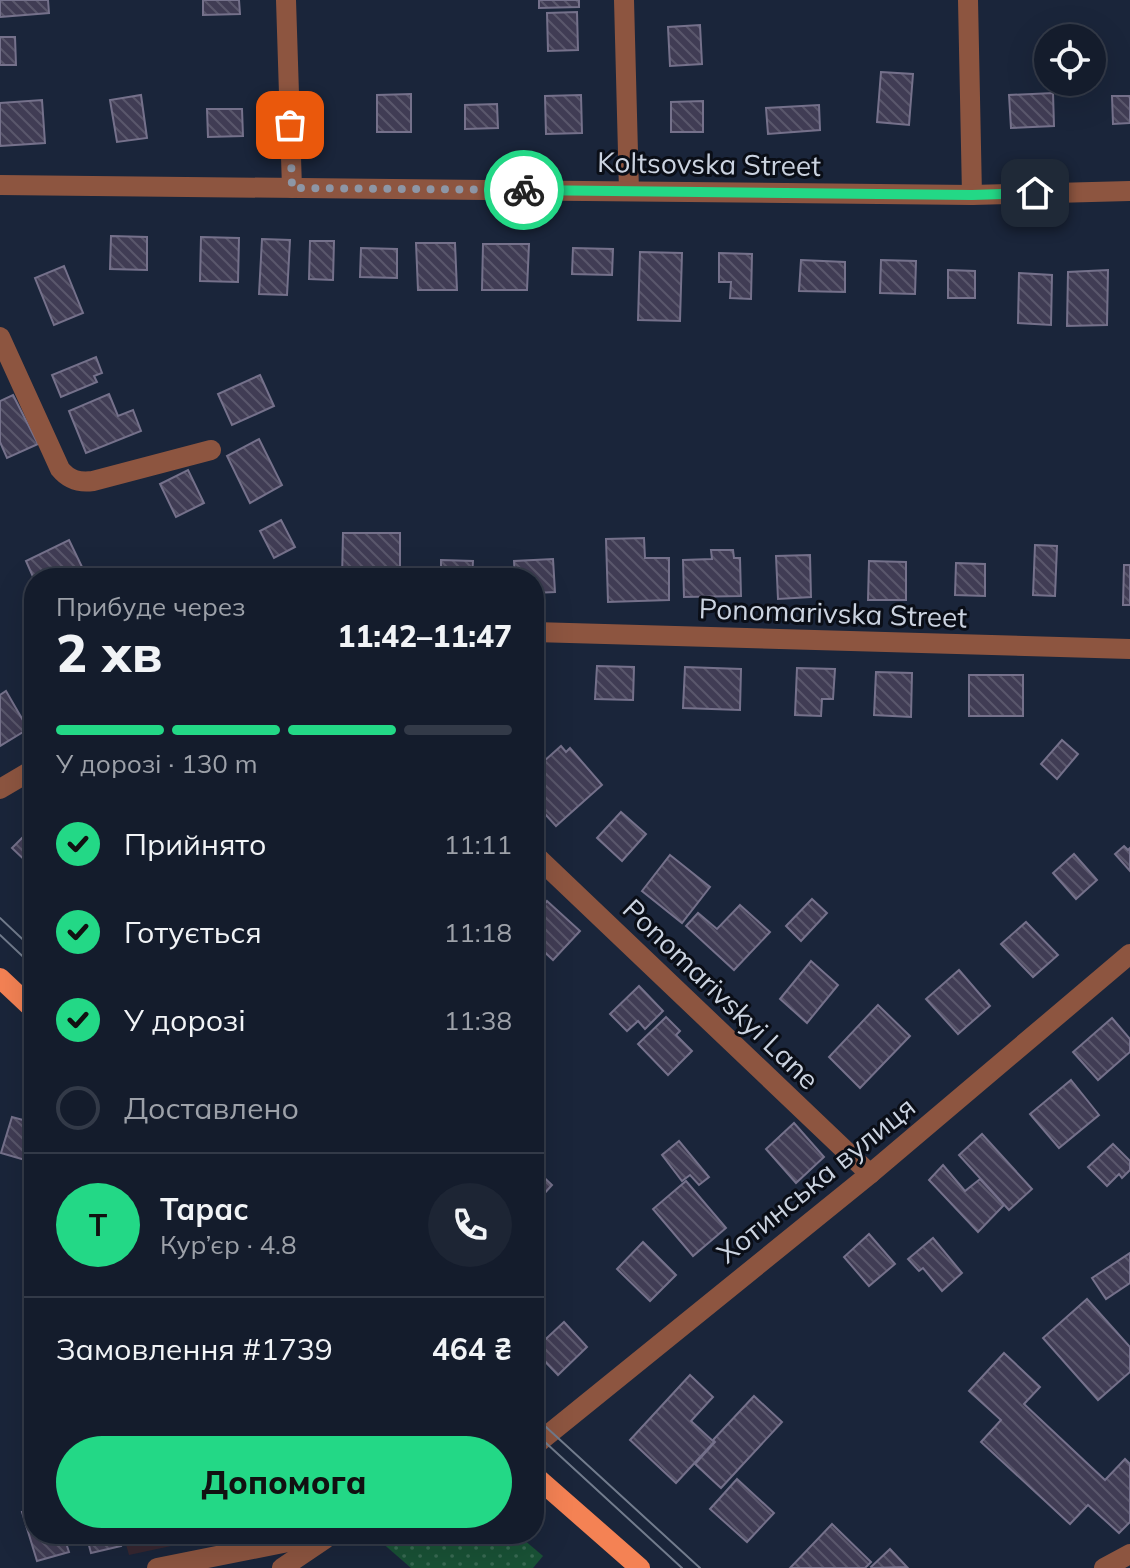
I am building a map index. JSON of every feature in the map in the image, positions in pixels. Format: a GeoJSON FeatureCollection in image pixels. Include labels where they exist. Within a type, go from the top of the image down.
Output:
{"type":"FeatureCollection","features":[{"type":"Feature","properties":{"kind":"main road"},"geometry":{"type":"LineString","coordinates":[[0,978],[24,1001]]}},
{"type":"Feature","properties":{"kind":"main road"},"geometry":{"type":"LineString","coordinates":[[544,1484],[640,1568]]}},
{"type":"Feature","properties":{"kind":"street"},"geometry":{"type":"LineString","coordinates":[[286,0],[292,188]]}},
{"type":"Feature","properties":{"kind":"street"},"geometry":{"type":"LineString","coordinates":[[624,0],[629,191]]}},
{"type":"Feature","properties":{"kind":"street"},"geometry":{"type":"LineString","coordinates":[[968,0],[972,195]]}},
{"type":"Feature","properties":{"kind":"street","name":"Koltsovska Street"},"geometry":{"type":"LineString","coordinates":[[0,185],[972,195],[1130,191]]}},
{"type":"Feature","properties":{"kind":"street"},"geometry":{"type":"LineString","coordinates":[[0,337],[60,469],[75,481],[93,481],[211,450]]}},
{"type":"Feature","properties":{"kind":"street","name":"Ponomarivska Street"},"geometry":{"type":"LineString","coordinates":[[544,632],[1130,649]]}},
{"type":"Feature","properties":{"kind":"street"},"geometry":{"type":"LineString","coordinates":[[0,789],[24,775]]}},
{"type":"Feature","properties":{"kind":"street","name":"Ponomarivskyi Lane"},"geometry":{"type":"LineString","coordinates":[[544,864],[870,1174]]}},
{"type":"Feature","properties":{"kind":"street","name":"Хотинська вулиця"},"geometry":{"type":"LineString","coordinates":[[544,1438],[870,1174],[1130,954]]}},
{"type":"Feature","properties":{"kind":"street"},"geometry":{"type":"LineString","coordinates":[[168,1567],[281,1544]]}},
{"type":"Feature","properties":{"kind":"street"},"geometry":{"type":"LineString","coordinates":[[282,1568],[316,1544]]}},
{"type":"Feature","properties":{"kind":"street"},"geometry":{"type":"LineString","coordinates":[[1104,1568],[1130,1554]]}},
{"type":"Feature","properties":{"kind":"shaded area"},"geometry":{"type":"Polygon","coordinates":[[[126,1544],[180,1544],[129,1555],[126,1544]]]}},
{"type":"Feature","properties":{"kind":"green space"},"geometry":{"type":"Polygon","coordinates":[[[383,1544],[529,1544],[543,1556],[533,1568],[411,1568],[383,1544]]]}},
{"type":"Feature","properties":{"kind":"building"},"geometry":{"type":"Polygon","coordinates":[[[0,0],[48,0],[49,13],[0,17],[0,0]]]}},
{"type":"Feature","properties":{"kind":"building"},"geometry":{"type":"Polygon","coordinates":[[[203,0],[239,0],[240,14],[203,15],[203,0]]]}},
{"type":"Feature","properties":{"kind":"building"},"geometry":{"type":"Polygon","coordinates":[[[539,0],[579,0],[579,7],[539,8],[539,0]]]}},
{"type":"Feature","properties":{"kind":"building"},"geometry":{"type":"Polygon","coordinates":[[[577,12],[578,50],[548,51],[547,13],[577,12]]]}},
{"type":"Feature","properties":{"kind":"building"},"geometry":{"type":"Polygon","coordinates":[[[700,25],[702,64],[670,66],[668,27],[700,25]]]}},
{"type":"Feature","properties":{"kind":"building"},"geometry":{"type":"Polygon","coordinates":[[[0,37],[15,37],[16,65],[0,65],[0,37]]]}},
{"type":"Feature","properties":{"kind":"building"},"geometry":{"type":"Polygon","coordinates":[[[881,72],[913,74],[909,125],[877,122],[881,72]]]}},
{"type":"Feature","properties":{"kind":"building"},"geometry":{"type":"Polygon","coordinates":[[[411,94],[411,132],[377,132],[377,95],[411,94]]]}},
{"type":"Feature","properties":{"kind":"building"},"geometry":{"type":"Polygon","coordinates":[[[141,95],[147,138],[117,142],[110,100],[141,95]]]}},
{"type":"Feature","properties":{"kind":"building"},"geometry":{"type":"Polygon","coordinates":[[[581,95],[582,133],[546,134],[545,96],[581,95]]]}},
{"type":"Feature","properties":{"kind":"building"},"geometry":{"type":"Polygon","coordinates":[[[1009,95],[1053,96],[1054,126],[1011,128],[1009,95]]]}},
{"type":"Feature","properties":{"kind":"building"},"geometry":{"type":"Polygon","coordinates":[[[1112,96],[1130,96],[1130,123],[1113,124],[1112,96]]]}},
{"type":"Feature","properties":{"kind":"building"},"geometry":{"type":"Polygon","coordinates":[[[42,100],[45,143],[0,146],[0,103],[42,100]]]}},
{"type":"Feature","properties":{"kind":"building"},"geometry":{"type":"Polygon","coordinates":[[[703,101],[703,132],[671,132],[671,102],[703,101]]]}},
{"type":"Feature","properties":{"kind":"building"},"geometry":{"type":"Polygon","coordinates":[[[497,104],[498,128],[465,129],[465,105],[497,104]]]}},
{"type":"Feature","properties":{"kind":"building"},"geometry":{"type":"Polygon","coordinates":[[[819,105],[820,130],[768,134],[766,108],[819,105]]]}},
{"type":"Feature","properties":{"kind":"building"},"geometry":{"type":"Polygon","coordinates":[[[207,109],[242,109],[243,136],[208,137],[207,109]]]}},
{"type":"Feature","properties":{"kind":"building"},"geometry":{"type":"Polygon","coordinates":[[[111,236],[147,237],[147,270],[110,269],[111,236]]]}},
{"type":"Feature","properties":{"kind":"building"},"geometry":{"type":"Polygon","coordinates":[[[201,237],[239,238],[238,282],[200,281],[201,237]]]}},
{"type":"Feature","properties":{"kind":"building"},"geometry":{"type":"Polygon","coordinates":[[[262,239],[290,240],[287,295],[259,294],[262,239]]]}},
{"type":"Feature","properties":{"kind":"building"},"geometry":{"type":"Polygon","coordinates":[[[310,241],[334,241],[333,280],[309,279],[310,241]]]}},
{"type":"Feature","properties":{"kind":"building"},"geometry":{"type":"Polygon","coordinates":[[[416,243],[455,243],[457,290],[418,290],[416,243]]]}},
{"type":"Feature","properties":{"kind":"building"},"geometry":{"type":"Polygon","coordinates":[[[483,244],[529,244],[527,290],[482,290],[483,244]]]}},
{"type":"Feature","properties":{"kind":"building"},"geometry":{"type":"Polygon","coordinates":[[[361,248],[397,249],[397,278],[360,277],[361,248]]]}},
{"type":"Feature","properties":{"kind":"building"},"geometry":{"type":"Polygon","coordinates":[[[573,248],[613,249],[612,275],[572,274],[573,248]]]}},
{"type":"Feature","properties":{"kind":"building"},"geometry":{"type":"Polygon","coordinates":[[[640,252],[682,253],[680,321],[638,320],[640,252]]]}},
{"type":"Feature","properties":{"kind":"building"},"geometry":{"type":"Polygon","coordinates":[[[719,253],[752,254],[751,299],[730,298],[731,282],[719,282],[719,253]]]}},
{"type":"Feature","properties":{"kind":"building"},"geometry":{"type":"Polygon","coordinates":[[[801,260],[845,262],[845,292],[799,291],[801,260]]]}},
{"type":"Feature","properties":{"kind":"building"},"geometry":{"type":"Polygon","coordinates":[[[881,260],[916,261],[915,294],[880,293],[881,260]]]}},
{"type":"Feature","properties":{"kind":"building"},"geometry":{"type":"Polygon","coordinates":[[[64,266],[83,313],[54,325],[35,278],[64,266]]]}},
{"type":"Feature","properties":{"kind":"building"},"geometry":{"type":"Polygon","coordinates":[[[948,270],[975,271],[975,298],[948,298],[948,270]]]}},
{"type":"Feature","properties":{"kind":"building"},"geometry":{"type":"Polygon","coordinates":[[[1108,270],[1107,325],[1067,326],[1068,272],[1108,270]]]}},
{"type":"Feature","properties":{"kind":"building"},"geometry":{"type":"Polygon","coordinates":[[[1019,273],[1052,275],[1051,325],[1018,323],[1019,273]]]}},
{"type":"Feature","properties":{"kind":"building"},"geometry":{"type":"Polygon","coordinates":[[[96,357],[102,373],[94,376],[97,382],[61,397],[52,375],[96,357]]]}},
{"type":"Feature","properties":{"kind":"building"},"geometry":{"type":"Polygon","coordinates":[[[260,375],[274,406],[232,425],[218,394],[260,375]]]}},
{"type":"Feature","properties":{"kind":"building"},"geometry":{"type":"Polygon","coordinates":[[[109,394],[118,416],[133,410],[141,431],[86,453],[69,411],[109,394]]]}},
{"type":"Feature","properties":{"kind":"building"},"geometry":{"type":"Polygon","coordinates":[[[13,395],[38,444],[7,458],[0,442],[0,401],[13,395]]]}},
{"type":"Feature","properties":{"kind":"building"},"geometry":{"type":"Polygon","coordinates":[[[259,439],[282,485],[250,503],[227,456],[259,439]]]}},
{"type":"Feature","properties":{"kind":"building"},"geometry":{"type":"Polygon","coordinates":[[[188,470],[204,503],[176,517],[160,484],[188,470]]]}},
{"type":"Feature","properties":{"kind":"building"},"geometry":{"type":"Polygon","coordinates":[[[281,520],[295,547],[274,558],[260,531],[281,520]]]}},
{"type":"Feature","properties":{"kind":"building"},"geometry":{"type":"Polygon","coordinates":[[[343,533],[400,533],[400,568],[342,568],[343,533]]]}},
{"type":"Feature","properties":{"kind":"building"},"geometry":{"type":"Polygon","coordinates":[[[644,538],[645,558],[669,558],[669,600],[608,602],[606,539],[644,538]]]}},
{"type":"Feature","properties":{"kind":"building"},"geometry":{"type":"Polygon","coordinates":[[[69,540],[83,568],[29,568],[26,561],[69,540]]]}},
{"type":"Feature","properties":{"kind":"building"},"geometry":{"type":"Polygon","coordinates":[[[1035,545],[1057,546],[1055,596],[1033,595],[1035,545]]]}},
{"type":"Feature","properties":{"kind":"building"},"geometry":{"type":"Polygon","coordinates":[[[711,550],[733,550],[734,558],[740,558],[741,596],[684,597],[683,560],[712,559],[711,550]]]}},
{"type":"Feature","properties":{"kind":"building"},"geometry":{"type":"Polygon","coordinates":[[[810,555],[811,597],[778,599],[776,556],[810,555]]]}},
{"type":"Feature","properties":{"kind":"building"},"geometry":{"type":"Polygon","coordinates":[[[553,559],[555,592],[544,593],[544,568],[514,568],[514,561],[553,559]]]}},
{"type":"Feature","properties":{"kind":"building"},"geometry":{"type":"Polygon","coordinates":[[[441,560],[473,561],[473,568],[441,568],[441,560]]]}},
{"type":"Feature","properties":{"kind":"building"},"geometry":{"type":"Polygon","coordinates":[[[869,561],[906,562],[906,600],[868,600],[869,561]]]}},
{"type":"Feature","properties":{"kind":"building"},"geometry":{"type":"Polygon","coordinates":[[[956,563],[985,564],[985,596],[955,595],[956,563]]]}},
{"type":"Feature","properties":{"kind":"building"},"geometry":{"type":"Polygon","coordinates":[[[1124,565],[1130,565],[1130,605],[1123,605],[1124,565]]]}},
{"type":"Feature","properties":{"kind":"building"},"geometry":{"type":"Polygon","coordinates":[[[597,666],[634,667],[633,700],[595,699],[597,666]]]}},
{"type":"Feature","properties":{"kind":"building"},"geometry":{"type":"Polygon","coordinates":[[[685,667],[741,669],[740,710],[683,708],[685,667]]]}},
{"type":"Feature","properties":{"kind":"building"},"geometry":{"type":"Polygon","coordinates":[[[797,668],[835,669],[833,699],[822,699],[821,716],[795,715],[797,668]]]}},
{"type":"Feature","properties":{"kind":"building"},"geometry":{"type":"Polygon","coordinates":[[[876,672],[912,673],[911,717],[874,715],[876,672]]]}},
{"type":"Feature","properties":{"kind":"building"},"geometry":{"type":"Polygon","coordinates":[[[969,675],[1023,675],[1023,716],[969,716],[969,675]]]}},
{"type":"Feature","properties":{"kind":"building"},"geometry":{"type":"Polygon","coordinates":[[[6,691],[24,722],[24,731],[0,746],[0,695],[6,691]]]}},
{"type":"Feature","properties":{"kind":"building"},"geometry":{"type":"Polygon","coordinates":[[[1062,740],[1078,754],[1057,779],[1041,764],[1062,740]]]}},
{"type":"Feature","properties":{"kind":"building"},"geometry":{"type":"Polygon","coordinates":[[[561,746],[566,752],[570,748],[602,785],[556,826],[544,813],[544,761],[561,746]]]}},
{"type":"Feature","properties":{"kind":"building"},"geometry":{"type":"Polygon","coordinates":[[[621,812],[646,834],[622,861],[597,838],[621,812]]]}},
{"type":"Feature","properties":{"kind":"building"},"geometry":{"type":"Polygon","coordinates":[[[24,836],[24,859],[12,848],[24,836]]]}},
{"type":"Feature","properties":{"kind":"building"},"geometry":{"type":"Polygon","coordinates":[[[1124,846],[1128,850],[1130,848],[1130,871],[1115,854],[1124,846]]]}},
{"type":"Feature","properties":{"kind":"building"},"geometry":{"type":"Polygon","coordinates":[[[1074,854],[1097,880],[1076,899],[1053,873],[1074,854]]]}},
{"type":"Feature","properties":{"kind":"building"},"geometry":{"type":"Polygon","coordinates":[[[670,855],[710,887],[682,923],[642,891],[670,855]]]}},
{"type":"Feature","properties":{"kind":"building"},"geometry":{"type":"Polygon","coordinates":[[[812,899],[827,913],[801,941],[786,926],[812,899]]]}},
{"type":"Feature","properties":{"kind":"building"},"geometry":{"type":"Polygon","coordinates":[[[547,901],[580,931],[553,960],[544,951],[544,904],[547,901]]]}},
{"type":"Feature","properties":{"kind":"building"},"geometry":{"type":"Polygon","coordinates":[[[740,905],[770,932],[734,970],[686,926],[698,913],[717,929],[740,905]]]}},
{"type":"Feature","properties":{"kind":"building"},"geometry":{"type":"Polygon","coordinates":[[[1026,922],[1058,955],[1033,977],[1001,944],[1026,922]]]}},
{"type":"Feature","properties":{"kind":"building"},"geometry":{"type":"Polygon","coordinates":[[[811,961],[838,985],[807,1023],[780,999],[811,961]]]}},
{"type":"Feature","properties":{"kind":"building"},"geometry":{"type":"Polygon","coordinates":[[[959,970],[990,1006],[958,1034],[926,999],[959,970]]]}},
{"type":"Feature","properties":{"kind":"building"},"geometry":{"type":"Polygon","coordinates":[[[639,986],[663,1011],[645,1029],[638,1021],[627,1031],[610,1014],[639,986]]]}},
{"type":"Feature","properties":{"kind":"building"},"geometry":{"type":"Polygon","coordinates":[[[878,1005],[910,1036],[860,1088],[829,1057],[878,1005]]]}},
{"type":"Feature","properties":{"kind":"building"},"geometry":{"type":"Polygon","coordinates":[[[666,1017],[680,1031],[676,1035],[692,1051],[668,1075],[638,1044],[666,1017]]]}},
{"type":"Feature","properties":{"kind":"building"},"geometry":{"type":"Polygon","coordinates":[[[1112,1018],[1130,1039],[1130,1052],[1098,1080],[1073,1052],[1112,1018]]]}},
{"type":"Feature","properties":{"kind":"building"},"geometry":{"type":"Polygon","coordinates":[[[1071,1080],[1099,1115],[1059,1148],[1030,1114],[1071,1080]]]}},
{"type":"Feature","properties":{"kind":"building"},"geometry":{"type":"Polygon","coordinates":[[[12,1117],[24,1120],[24,1160],[1,1153],[12,1117]]]}},
{"type":"Feature","properties":{"kind":"building"},"geometry":{"type":"Polygon","coordinates":[[[794,1123],[824,1157],[796,1183],[766,1149],[794,1123]]]}},
{"type":"Feature","properties":{"kind":"building"},"geometry":{"type":"Polygon","coordinates":[[[982,1134],[1032,1189],[1009,1210],[959,1155],[982,1134]]]}},
{"type":"Feature","properties":{"kind":"building"},"geometry":{"type":"Polygon","coordinates":[[[679,1141],[709,1177],[699,1185],[690,1175],[682,1181],[662,1155],[679,1141]]]}},
{"type":"Feature","properties":{"kind":"building"},"geometry":{"type":"Polygon","coordinates":[[[1113,1144],[1130,1161],[1130,1170],[1122,1178],[1119,1174],[1107,1186],[1088,1167],[1113,1144]]]}},
{"type":"Feature","properties":{"kind":"building"},"geometry":{"type":"Polygon","coordinates":[[[943,1165],[965,1191],[980,1179],[1004,1205],[978,1232],[929,1180],[943,1165]]]}},
{"type":"Feature","properties":{"kind":"building"},"geometry":{"type":"Polygon","coordinates":[[[544,1177],[552,1185],[544,1194],[544,1177]]]}},
{"type":"Feature","properties":{"kind":"building"},"geometry":{"type":"Polygon","coordinates":[[[686,1181],[726,1228],[693,1256],[653,1209],[686,1181]]]}},
{"type":"Feature","properties":{"kind":"building"},"geometry":{"type":"Polygon","coordinates":[[[869,1234],[895,1264],[869,1286],[844,1257],[869,1234]]]}},
{"type":"Feature","properties":{"kind":"building"},"geometry":{"type":"Polygon","coordinates":[[[933,1238],[962,1273],[942,1291],[923,1268],[919,1271],[908,1259],[933,1238]]]}},
{"type":"Feature","properties":{"kind":"building"},"geometry":{"type":"Polygon","coordinates":[[[643,1242],[676,1275],[650,1301],[617,1269],[643,1242]]]}},
{"type":"Feature","properties":{"kind":"building"},"geometry":{"type":"Polygon","coordinates":[[[1130,1253],[1130,1283],[1106,1299],[1092,1278],[1130,1253]]]}},
{"type":"Feature","properties":{"kind":"building"},"geometry":{"type":"Polygon","coordinates":[[[1087,1299],[1130,1347],[1130,1372],[1098,1400],[1043,1338],[1087,1299]]]}},
{"type":"Feature","properties":{"kind":"building"},"geometry":{"type":"Polygon","coordinates":[[[564,1322],[587,1347],[558,1375],[544,1360],[544,1341],[564,1322]]]}},
{"type":"Feature","properties":{"kind":"building"},"geometry":{"type":"Polygon","coordinates":[[[1004,1353],[1040,1387],[1024,1404],[1105,1480],[1125,1459],[1130,1464],[1130,1522],[1119,1533],[1088,1505],[1070,1524],[981,1442],[1001,1420],[969,1391],[1004,1353]]]}},
{"type":"Feature","properties":{"kind":"building"},"geometry":{"type":"Polygon","coordinates":[[[690,1375],[713,1397],[691,1421],[714,1442],[676,1483],[630,1440],[690,1375]]]}},
{"type":"Feature","properties":{"kind":"building"},"geometry":{"type":"Polygon","coordinates":[[[754,1396],[782,1422],[721,1488],[695,1464],[754,1396]]]}},
{"type":"Feature","properties":{"kind":"building"},"geometry":{"type":"Polygon","coordinates":[[[737,1479],[774,1513],[747,1542],[710,1509],[737,1479]]]}},
{"type":"Feature","properties":{"kind":"building"},"geometry":{"type":"Polygon","coordinates":[[[832,1524],[871,1562],[865,1568],[790,1568],[832,1524]]]}},
{"type":"Feature","properties":{"kind":"building"},"geometry":{"type":"Polygon","coordinates":[[[32,1544],[66,1544],[69,1552],[37,1561],[32,1544]]]}},
{"type":"Feature","properties":{"kind":"building"},"geometry":{"type":"Polygon","coordinates":[[[89,1544],[120,1544],[121,1546],[91,1553],[89,1544]]]}},
{"type":"Feature","properties":{"kind":"building"},"geometry":{"type":"Polygon","coordinates":[[[890,1549],[907,1567],[871,1567],[890,1549]]]}},
{"type":"Feature","properties":{"kind":"tram line"},"geometry":{"type":"LineString","coordinates":[[0,918],[24,941]]}},
{"type":"Feature","properties":{"kind":"tram line"},"geometry":{"type":"LineString","coordinates":[[0,935],[24,958]]}},
{"type":"Feature","properties":{"kind":"tram line"},"geometry":{"type":"LineString","coordinates":[[544,1425],[700,1568]]}},
{"type":"Feature","properties":{"kind":"tram line"},"geometry":{"type":"LineString","coordinates":[[544,1441],[682,1568]]}},
{"type":"Feature","properties":{"kind":"way so far"},"geometry":{"type":"LineString","coordinates":[[290,125],[292,188],[524,190]]}},
{"type":"Feature","properties":{"kind":"route"},"geometry":{"type":"LineString","coordinates":[[524,190],[1035,193]]}}]}
